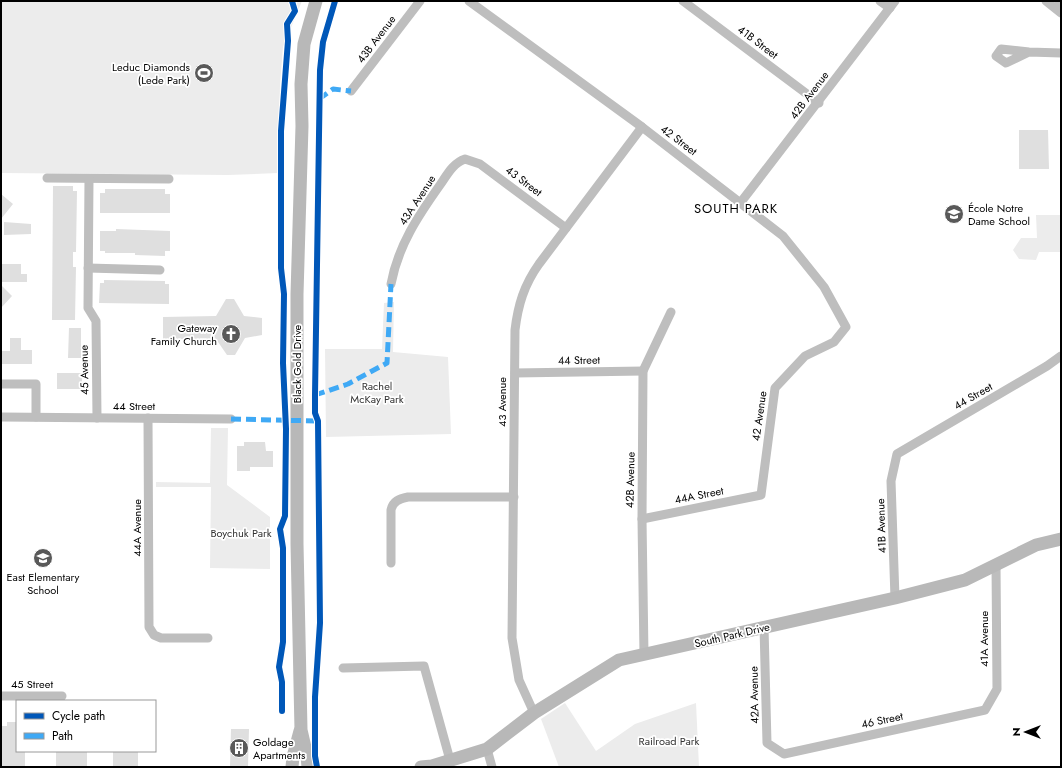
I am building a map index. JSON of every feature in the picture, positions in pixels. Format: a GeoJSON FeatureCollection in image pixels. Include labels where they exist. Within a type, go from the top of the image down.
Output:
{"type":"FeatureCollection","features":[{"type":"Feature","properties":{"kind":"main road","name":"Black Gold Drive"},"geometry":{"type":"LineString","coordinates":[[308,767],[301,730],[297,544],[297,294],[302,126],[300,84],[304,44],[316,1]]}},
{"type":"Feature","properties":{"kind":"main road","name":"South Park Drive"},"geometry":{"type":"LineString","coordinates":[[421,767],[432,766],[487,749],[534,713],[619,660],[895,598],[965,580],[1036,544],[1061,539]]}},
{"type":"Feature","properties":{"kind":"main road","name":"Black Gold Drive"},"geometry":{"type":"LineString","coordinates":[[292,767],[293,757],[301,730]]}},
{"type":"Feature","properties":{"kind":"street","name":"43B Avenue"},"geometry":{"type":"LineString","coordinates":[[351,91],[420,1]]}},
{"type":"Feature","properties":{"kind":"street","name":"42 Street"},"geometry":{"type":"LineString","coordinates":[[469,1],[642,127],[741,202],[783,236],[824,287],[846,326]]}},
{"type":"Feature","properties":{"kind":"street","name":"41B Street"},"geometry":{"type":"LineString","coordinates":[[683,1],[818,103]]}},
{"type":"Feature","properties":{"kind":"street"},"geometry":{"type":"LineString","coordinates":[[880,1],[892,4]]}},
{"type":"Feature","properties":{"kind":"street"},"geometry":{"type":"LineString","coordinates":[[1046,1],[1061,13]]}},
{"type":"Feature","properties":{"kind":"street"},"geometry":{"type":"LineString","coordinates":[[1059,1],[1061,8]]}},
{"type":"Feature","properties":{"kind":"street","name":"42B Avenue"},"geometry":{"type":"LineString","coordinates":[[741,202],[892,4]]}},
{"type":"Feature","properties":{"kind":"street"},"geometry":{"type":"LineString","coordinates":[[1029,52],[1061,53]]}},
{"type":"Feature","properties":{"kind":"street","name":"43 Avenue"},"geometry":{"type":"LineString","coordinates":[[534,713],[519,680],[512,638],[515,330],[520,298],[532,273],[642,127]]}},
{"type":"Feature","properties":{"kind":"street","name":"43 Street"},"geometry":{"type":"LineString","coordinates":[[465,159],[480,164],[566,228]]}},
{"type":"Feature","properties":{"kind":"street","name":"43A Avenue"},"geometry":{"type":"LineString","coordinates":[[391,284],[395,266],[410,228],[454,166],[465,159]]}},
{"type":"Feature","properties":{"kind":"street"},"geometry":{"type":"LineString","coordinates":[[47,178],[169,179]]}},
{"type":"Feature","properties":{"kind":"street"},"geometry":{"type":"LineString","coordinates":[[89,179],[88,268],[160,270]]}},
{"type":"Feature","properties":{"kind":"street","name":"45 Avenue"},"geometry":{"type":"LineString","coordinates":[[88,268],[88,308],[96,321],[97,418]]}},
{"type":"Feature","properties":{"kind":"street","name":"42B Avenue"},"geometry":{"type":"LineString","coordinates":[[644,655],[642,519],[643,371],[671,312]]}},
{"type":"Feature","properties":{"kind":"street","name":"42 Avenue"},"geometry":{"type":"LineString","coordinates":[[761,495],[775,388],[806,356],[834,342],[846,326]]}},
{"type":"Feature","properties":{"kind":"street","name":"44 Street"},"geometry":{"type":"LineString","coordinates":[[897,454],[1047,366],[1061,356]]}},
{"type":"Feature","properties":{"kind":"street","name":"44 Street"},"geometry":{"type":"LineString","coordinates":[[514,373],[643,371]]}},
{"type":"Feature","properties":{"kind":"street"},"geometry":{"type":"LineString","coordinates":[[1,384],[36,384],[36,417]]}},
{"type":"Feature","properties":{"kind":"street","name":"44 Street"},"geometry":{"type":"LineString","coordinates":[[1,417],[231,419]]}},
{"type":"Feature","properties":{"kind":"street","name":"44A Avenue"},"geometry":{"type":"LineString","coordinates":[[148,418],[149,627],[154,635],[161,638],[208,638]]}},
{"type":"Feature","properties":{"kind":"street","name":"41B Avenue"},"geometry":{"type":"LineString","coordinates":[[895,598],[891,481],[897,454]]}},
{"type":"Feature","properties":{"kind":"street","name":"44A Street"},"geometry":{"type":"LineString","coordinates":[[642,519],[761,495]]}},
{"type":"Feature","properties":{"kind":"street"},"geometry":{"type":"LineString","coordinates":[[391,563],[391,510],[395,502],[408,497],[514,497]]}},
{"type":"Feature","properties":{"kind":"street","name":"41A Avenue"},"geometry":{"type":"LineString","coordinates":[[985,710],[997,689],[996,564]]}},
{"type":"Feature","properties":{"kind":"street","name":"42A Avenue"},"geometry":{"type":"LineString","coordinates":[[764,627],[767,743],[784,754]]}},
{"type":"Feature","properties":{"kind":"street"},"geometry":{"type":"LineString","coordinates":[[343,668],[424,666],[450,760]]}},
{"type":"Feature","properties":{"kind":"street","name":"45 Street"},"geometry":{"type":"LineString","coordinates":[[1,696],[62,696]]}},
{"type":"Feature","properties":{"kind":"street","name":"46 Street"},"geometry":{"type":"LineString","coordinates":[[784,754],[985,710]]}},
{"type":"Feature","properties":{"kind":"street"},"geometry":{"type":"LineString","coordinates":[[487,749],[492,767]]}},
{"type":"Feature","properties":{"kind":"green space"},"geometry":{"type":"Polygon","coordinates":[[[1,1],[302,1],[283,47],[280,85],[278,173],[228,175],[1,173],[1,1]]]}},
{"type":"Feature","properties":{"kind":"green space"},"geometry":{"type":"Polygon","coordinates":[[[1036,215],[1061,215],[1061,252],[1039,252],[1036,260],[1019,259],[1013,250],[1021,238],[1037,238],[1036,215]]]}},
{"type":"Feature","properties":{"kind":"green space","name":"Rachel McKay Park"},"geometry":{"type":"Polygon","coordinates":[[[394,302],[393,352],[448,357],[451,434],[326,437],[325,349],[382,349],[384,303],[394,302]]]}},
{"type":"Feature","properties":{"kind":"green space","name":"Boychuk Park"},"geometry":{"type":"Polygon","coordinates":[[[211,428],[228,428],[227,485],[270,517],[270,569],[210,568],[211,487],[156,487],[156,482],[210,483],[211,428]]]}},
{"type":"Feature","properties":{"kind":"green space","name":"Railroad Park"},"geometry":{"type":"Polygon","coordinates":[[[565,703],[596,751],[635,724],[696,703],[699,767],[559,767],[541,719],[565,703]]]}},
{"type":"Feature","properties":{"kind":"building"},"geometry":{"type":"Polygon","coordinates":[[[1019,130],[1048,130],[1049,169],[1019,169],[1019,130]]]}},
{"type":"Feature","properties":{"kind":"building"},"geometry":{"type":"Polygon","coordinates":[[[53,186],[73,186],[73,191],[77,191],[76,252],[73,252],[73,267],[76,267],[75,320],[52,320],[53,186]]]}},
{"type":"Feature","properties":{"kind":"building"},"geometry":{"type":"Polygon","coordinates":[[[105,189],[165,189],[165,194],[170,194],[170,213],[100,213],[100,193],[105,193],[105,189]]]}},
{"type":"Feature","properties":{"kind":"building"},"geometry":{"type":"Polygon","coordinates":[[[1,194],[13,204],[1,219],[1,194]]]}},
{"type":"Feature","properties":{"kind":"building"},"geometry":{"type":"Polygon","coordinates":[[[4,222],[31,224],[31,234],[4,235],[4,222]]]}},
{"type":"Feature","properties":{"kind":"building"},"geometry":{"type":"Polygon","coordinates":[[[116,229],[170,231],[170,251],[165,251],[165,256],[135,255],[135,253],[105,253],[105,251],[100,251],[100,231],[116,231],[116,229]]]}},
{"type":"Feature","properties":{"kind":"building"},"geometry":{"type":"Polygon","coordinates":[[[1,264],[21,264],[21,274],[27,274],[27,282],[1,282],[1,264]]]}},
{"type":"Feature","properties":{"kind":"building"},"geometry":{"type":"Polygon","coordinates":[[[104,280],[165,281],[165,284],[169,284],[169,304],[99,303],[100,283],[104,283],[104,280]]]}},
{"type":"Feature","properties":{"kind":"building"},"geometry":{"type":"Polygon","coordinates":[[[1,285],[12,296],[1,308],[1,285]]]}},
{"type":"Feature","properties":{"kind":"building"},"geometry":{"type":"Polygon","coordinates":[[[226,299],[234,299],[244,316],[262,318],[262,335],[245,338],[235,355],[227,355],[216,339],[163,339],[163,317],[216,316],[226,299]]]}},
{"type":"Feature","properties":{"kind":"building"},"geometry":{"type":"Polygon","coordinates":[[[69,328],[81,328],[81,358],[68,358],[69,328]]]}},
{"type":"Feature","properties":{"kind":"building"},"geometry":{"type":"Polygon","coordinates":[[[10,338],[21,338],[21,350],[32,350],[32,364],[1,364],[1,351],[10,351],[10,338]]]}},
{"type":"Feature","properties":{"kind":"building"},"geometry":{"type":"Polygon","coordinates":[[[57,373],[82,373],[82,389],[57,389],[57,373]]]}},
{"type":"Feature","properties":{"kind":"building"},"geometry":{"type":"Polygon","coordinates":[[[244,442],[265,442],[266,451],[273,451],[273,467],[250,467],[250,471],[237,471],[237,446],[244,446],[244,442]]]}},
{"type":"Feature","properties":{"kind":"building"},"geometry":{"type":"Polygon","coordinates":[[[7,722],[16,722],[16,752],[25,752],[25,767],[1,767],[1,726],[7,726],[7,722]]]}},
{"type":"Feature","properties":{"kind":"building","name":"Goldage Apartments"},"geometry":{"type":"Polygon","coordinates":[[[231,729],[249,729],[248,767],[230,767],[231,729]]]}},
{"type":"Feature","properties":{"kind":"building"},"geometry":{"type":"Polygon","coordinates":[[[56,752],[87,752],[87,767],[56,767],[56,752]]]}},
{"type":"Feature","properties":{"kind":"building"},"geometry":{"type":"Polygon","coordinates":[[[113,752],[138,752],[138,767],[113,767],[113,752]]]}},
{"type":"Feature","properties":{"kind":"marked path"},"geometry":{"type":"LineString","coordinates":[[319,99],[333,89],[351,91]]}},
{"type":"Feature","properties":{"kind":"marked path"},"geometry":{"type":"LineString","coordinates":[[315,395],[348,384],[387,363],[391,284]]}},
{"type":"Feature","properties":{"kind":"marked path"},"geometry":{"type":"LineString","coordinates":[[231,419],[318,421]]}},
{"type":"Feature","properties":{"kind":"cycle path"},"geometry":{"type":"LineString","coordinates":[[282,711],[282,682],[279,667],[283,642],[283,548],[280,529],[285,516],[286,429],[283,363],[284,294],[281,268],[281,131],[288,41],[287,24],[295,11],[292,1]]}},
{"type":"Feature","properties":{"kind":"cycle path"},"geometry":{"type":"LineString","coordinates":[[317,767],[315,756],[315,697],[320,623],[318,421],[315,413],[315,395],[320,70],[323,42],[335,1]]}},
{"type":"Feature","properties":{"kind":"place","name":"Leduc Diamonds (Lede Park)"},"geometry":{"type":"Point","coordinates":[204,73]}},
{"type":"Feature","properties":{"kind":"place","name":"École Notre Dame School"},"geometry":{"type":"Point","coordinates":[954,214]}},
{"type":"Feature","properties":{"kind":"place","name":"Gateway Family Church"},"geometry":{"type":"Point","coordinates":[231,334]}},
{"type":"Feature","properties":{"kind":"place","name":"East Elementary School"},"geometry":{"type":"Point","coordinates":[43,558]}},
{"type":"Feature","properties":{"kind":"place","name":"Goldage Apartments"},"geometry":{"type":"Point","coordinates":[239,748]}},
{"type":"Feature","properties":{"kind":"district","name":"SOUTH PARK"},"geometry":{"type":"Point","coordinates":[736,208]}}]}
